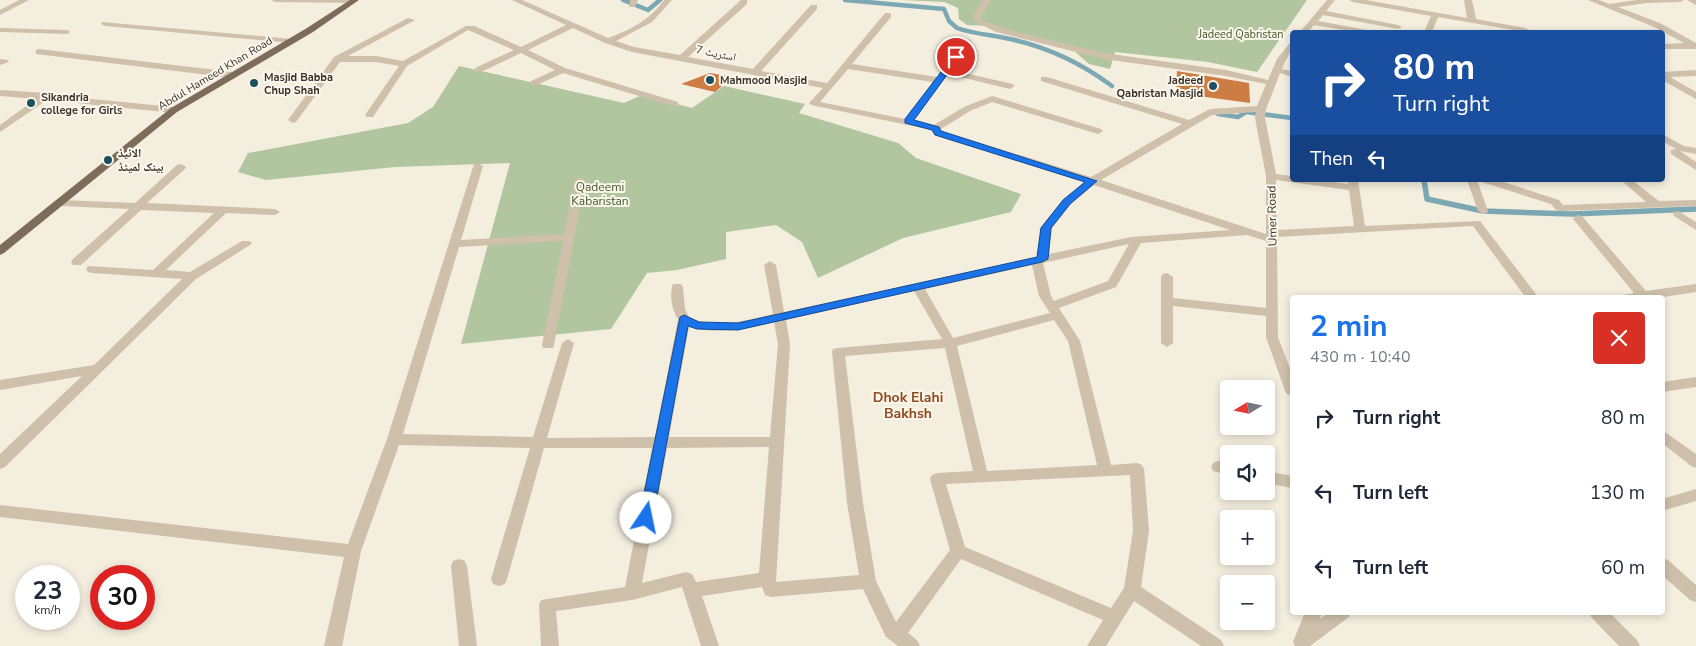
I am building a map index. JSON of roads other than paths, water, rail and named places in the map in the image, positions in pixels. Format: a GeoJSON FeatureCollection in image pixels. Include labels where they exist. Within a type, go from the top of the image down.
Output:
{"type":"FeatureCollection","features":[{"type":"Feature","properties":{"kind":"main road","name":"Abdul Hameed Khan Road"},"geometry":{"type":"LineString","coordinates":[[0,251],[174,110],[292,41],[355,0]]}},
{"type":"Feature","properties":{"kind":"street"},"geometry":{"type":"LineString","coordinates":[[0,13],[25,0]]}},
{"type":"Feature","properties":{"kind":"street"},"geometry":{"type":"LineString","coordinates":[[275,0],[355,0]]}},
{"type":"Feature","properties":{"kind":"street","name":"اسٹریٹ 7"},"geometry":{"type":"LineString","coordinates":[[516,0],[608,41],[632,49],[829,86]]}},
{"type":"Feature","properties":{"kind":"street"},"geometry":{"type":"LineString","coordinates":[[608,41],[642,28],[668,0]]}},
{"type":"Feature","properties":{"kind":"street"},"geometry":{"type":"LineString","coordinates":[[987,0],[977,16],[978,20],[999,30],[1104,56],[1226,73],[1272,83]]}},
{"type":"Feature","properties":{"kind":"street"},"geometry":{"type":"LineString","coordinates":[[1306,30],[1331,0]]}},
{"type":"Feature","properties":{"kind":"street"},"geometry":{"type":"LineString","coordinates":[[1353,0],[1435,14],[1466,22],[1525,30]]}},
{"type":"Feature","properties":{"kind":"street"},"geometry":{"type":"LineString","coordinates":[[1466,22],[1468,0]]}},
{"type":"Feature","properties":{"kind":"street"},"geometry":{"type":"LineString","coordinates":[[1592,0],[1657,25],[1695,45]]}},
{"type":"Feature","properties":{"kind":"street"},"geometry":{"type":"LineString","coordinates":[[1608,6],[1647,1],[1680,0]]}},
{"type":"Feature","properties":{"kind":"street"},"geometry":{"type":"LineString","coordinates":[[1691,0],[1696,3]]}},
{"type":"Feature","properties":{"kind":"street"},"geometry":{"type":"LineString","coordinates":[[682,58],[744,2]]}},
{"type":"Feature","properties":{"kind":"street"},"geometry":{"type":"LineString","coordinates":[[755,72],[814,7]]}},
{"type":"Feature","properties":{"kind":"street"},"geometry":{"type":"LineString","coordinates":[[1321,12],[1398,27]]}},
{"type":"Feature","properties":{"kind":"street"},"geometry":{"type":"LineString","coordinates":[[1429,30],[1435,14]]}},
{"type":"Feature","properties":{"kind":"street"},"geometry":{"type":"LineString","coordinates":[[888,15],[814,104],[936,128],[966,109],[992,100],[1098,131]]}},
{"type":"Feature","properties":{"kind":"street"},"geometry":{"type":"LineString","coordinates":[[293,120],[337,59],[411,20]]}},
{"type":"Feature","properties":{"kind":"street"},"geometry":{"type":"LineString","coordinates":[[1313,22],[1356,30]]}},
{"type":"Feature","properties":{"kind":"street"},"geometry":{"type":"LineString","coordinates":[[105,24],[292,41]]}},
{"type":"Feature","properties":{"kind":"street"},"geometry":{"type":"LineString","coordinates":[[478,70],[574,25]]}},
{"type":"Feature","properties":{"kind":"street"},"geometry":{"type":"LineString","coordinates":[[370,116],[404,64],[466,28],[471,28],[562,70],[675,104]]}},
{"type":"Feature","properties":{"kind":"street"},"geometry":{"type":"LineString","coordinates":[[0,30],[67,32]]}},
{"type":"Feature","properties":{"kind":"street"},"geometry":{"type":"LineString","coordinates":[[908,121],[968,42]]}},
{"type":"Feature","properties":{"kind":"street"},"geometry":{"type":"LineString","coordinates":[[1665,47],[1695,45]]}},
{"type":"Feature","properties":{"kind":"street"},"geometry":{"type":"LineString","coordinates":[[1105,470],[1074,341],[1045,296],[1040,260],[1046,228],[1067,202],[1092,181],[1210,112],[1260,114],[1281,59],[1290,48]]}},
{"type":"Feature","properties":{"kind":"street"},"geometry":{"type":"LineString","coordinates":[[39,52],[233,75]]}},
{"type":"Feature","properties":{"kind":"street"},"geometry":{"type":"LineString","coordinates":[[337,59],[376,59],[404,64]]}},
{"type":"Feature","properties":{"kind":"street"},"geometry":{"type":"LineString","coordinates":[[846,66],[938,80]]}},
{"type":"Feature","properties":{"kind":"street"},"geometry":{"type":"LineString","coordinates":[[534,83],[562,70]]}},
{"type":"Feature","properties":{"kind":"street"},"geometry":{"type":"LineString","coordinates":[[1277,70],[1290,73]]}},
{"type":"Feature","properties":{"kind":"street"},"geometry":{"type":"LineString","coordinates":[[945,71],[1010,86]]}},
{"type":"Feature","properties":{"kind":"street"},"geometry":{"type":"LineString","coordinates":[[1665,76],[1696,74]]}},
{"type":"Feature","properties":{"kind":"street"},"geometry":{"type":"LineString","coordinates":[[1665,78],[1696,96]]}},
{"type":"Feature","properties":{"kind":"street"},"geometry":{"type":"LineString","coordinates":[[1044,79],[1191,124]]}},
{"type":"Feature","properties":{"kind":"street"},"geometry":{"type":"LineString","coordinates":[[0,93],[47,96],[174,110]]}},
{"type":"Feature","properties":{"kind":"street"},"geometry":{"type":"LineString","coordinates":[[0,129],[47,96]]}},
{"type":"Feature","properties":{"kind":"street","name":"Umer Road"},"geometry":{"type":"LineString","coordinates":[[1260,114],[1271,176],[1273,237],[1272,337],[1290,386]]}},
{"type":"Feature","properties":{"kind":"street"},"geometry":{"type":"LineString","coordinates":[[936,128],[938,133],[1246,232],[1273,237],[1476,223],[1530,295]]}},
{"type":"Feature","properties":{"kind":"street"},"geometry":{"type":"LineString","coordinates":[[1665,138],[1691,151]]}},
{"type":"Feature","properties":{"kind":"street"},"geometry":{"type":"LineString","coordinates":[[1665,153],[1691,151]]}},
{"type":"Feature","properties":{"kind":"street"},"geometry":{"type":"LineString","coordinates":[[1675,152],[1696,167]]}},
{"type":"Feature","properties":{"kind":"street"},"geometry":{"type":"LineString","coordinates":[[333,646],[353,551],[394,439],[478,166]]}},
{"type":"Feature","properties":{"kind":"street"},"geometry":{"type":"LineString","coordinates":[[77,262],[181,167]]}},
{"type":"Feature","properties":{"kind":"street"},"geometry":{"type":"LineString","coordinates":[[1271,176],[1290,179]]}},
{"type":"Feature","properties":{"kind":"street"},"geometry":{"type":"LineString","coordinates":[[548,345],[580,180]]}},
{"type":"Feature","properties":{"kind":"street"},"geometry":{"type":"LineString","coordinates":[[1326,182],[1354,184],[1360,230]]}},
{"type":"Feature","properties":{"kind":"street"},"geometry":{"type":"LineString","coordinates":[[1473,182],[1483,211]]}},
{"type":"Feature","properties":{"kind":"street"},"geometry":{"type":"LineString","coordinates":[[1492,182],[1555,202],[1560,208],[1696,203]]}},
{"type":"Feature","properties":{"kind":"street"},"geometry":{"type":"LineString","coordinates":[[1628,182],[1657,205]]}},
{"type":"Feature","properties":{"kind":"street"},"geometry":{"type":"LineString","coordinates":[[60,203],[275,212]]}},
{"type":"Feature","properties":{"kind":"street"},"geometry":{"type":"LineString","coordinates":[[156,273],[223,210]]}},
{"type":"Feature","properties":{"kind":"street"},"geometry":{"type":"LineString","coordinates":[[1678,214],[1696,227]]}},
{"type":"Feature","properties":{"kind":"street"},"geometry":{"type":"LineString","coordinates":[[1578,218],[1642,295],[1696,288]]}},
{"type":"Feature","properties":{"kind":"street"},"geometry":{"type":"LineString","coordinates":[[678,287],[680,313],[684,319],[697,326],[738,326],[1137,240],[1246,232]]}},
{"type":"Feature","properties":{"kind":"street"},"geometry":{"type":"LineString","coordinates":[[454,244],[569,236]]}},
{"type":"Feature","properties":{"kind":"street"},"geometry":{"type":"LineString","coordinates":[[911,646],[892,631],[868,581],[855,503],[838,352],[950,343],[1054,310],[1112,284],[1137,240]]}},
{"type":"Feature","properties":{"kind":"street"},"geometry":{"type":"LineString","coordinates":[[0,463],[98,370],[192,276],[246,243]]}},
{"type":"Feature","properties":{"kind":"street"},"geometry":{"type":"LineString","coordinates":[[770,266],[784,344],[767,579],[771,590],[868,581]]}},
{"type":"Feature","properties":{"kind":"street"},"geometry":{"type":"LineString","coordinates":[[92,269],[192,276]]}},
{"type":"Feature","properties":{"kind":"street"},"geometry":{"type":"LineString","coordinates":[[1167,277],[1167,343]]}},
{"type":"Feature","properties":{"kind":"street"},"geometry":{"type":"LineString","coordinates":[[918,287],[950,343],[981,476]]}},
{"type":"Feature","properties":{"kind":"street"},"geometry":{"type":"LineString","coordinates":[[1167,300],[1272,312]]}},
{"type":"Feature","properties":{"kind":"street"},"geometry":{"type":"LineString","coordinates":[[632,593],[684,319]]}},
{"type":"Feature","properties":{"kind":"street"},"geometry":{"type":"LineString","coordinates":[[499,579],[568,343]]}},
{"type":"Feature","properties":{"kind":"street"},"geometry":{"type":"LineString","coordinates":[[0,385],[98,370]]}},
{"type":"Feature","properties":{"kind":"street"},"geometry":{"type":"LineString","coordinates":[[1665,387],[1696,382]]}},
{"type":"Feature","properties":{"kind":"street"},"geometry":{"type":"LineString","coordinates":[[1665,437],[1696,462]]}},
{"type":"Feature","properties":{"kind":"street"},"geometry":{"type":"LineString","coordinates":[[394,439],[539,443],[776,442]]}},
{"type":"Feature","properties":{"kind":"street"},"geometry":{"type":"LineString","coordinates":[[958,551],[937,479],[1137,469],[1141,531],[1132,590],[1096,646]]}},
{"type":"Feature","properties":{"kind":"street"},"geometry":{"type":"LineString","coordinates":[[1275,479],[1290,482]]}},
{"type":"Feature","properties":{"kind":"street"},"geometry":{"type":"LineString","coordinates":[[1665,504],[1696,495]]}},
{"type":"Feature","properties":{"kind":"street"},"geometry":{"type":"LineString","coordinates":[[0,512],[353,551]]}},
{"type":"Feature","properties":{"kind":"street"},"geometry":{"type":"LineString","coordinates":[[958,551],[1114,617]]}},
{"type":"Feature","properties":{"kind":"street"},"geometry":{"type":"LineString","coordinates":[[897,635],[958,551]]}},
{"type":"Feature","properties":{"kind":"street"},"geometry":{"type":"LineString","coordinates":[[459,566],[468,646]]}},
{"type":"Feature","properties":{"kind":"street"},"geometry":{"type":"LineString","coordinates":[[1665,568],[1696,596]]}},
{"type":"Feature","properties":{"kind":"street"},"geometry":{"type":"LineString","coordinates":[[550,646],[547,605],[632,593],[686,579],[692,590],[710,646]]}},
{"type":"Feature","properties":{"kind":"street"},"geometry":{"type":"LineString","coordinates":[[692,590],[767,579]]}},
{"type":"Feature","properties":{"kind":"street"},"geometry":{"type":"LineString","coordinates":[[1132,590],[1215,646]]}},
{"type":"Feature","properties":{"kind":"street"},"geometry":{"type":"LineString","coordinates":[[1302,644],[1313,615]]}},
{"type":"Feature","properties":{"kind":"street"},"geometry":{"type":"LineString","coordinates":[[1302,644],[1339,615]]}},
{"type":"Feature","properties":{"kind":"street"},"geometry":{"type":"LineString","coordinates":[[1600,615],[1631,646]]}},
{"type":"Feature","properties":{"kind":"waterway"},"geometry":{"type":"LineString","coordinates":[[623,0],[648,10],[660,0]]}},
{"type":"Feature","properties":{"kind":"waterway"},"geometry":{"type":"LineString","coordinates":[[845,0],[944,9],[949,21],[957,28],[1038,46],[1076,63],[1112,86]]}},
{"type":"Feature","properties":{"kind":"waterway"},"geometry":{"type":"LineString","coordinates":[[1218,114],[1238,117],[1246,112],[1290,118]]}},
{"type":"Feature","properties":{"kind":"waterway"},"geometry":{"type":"LineString","coordinates":[[1424,182],[1427,199],[1483,211],[1572,214],[1696,209]]}},
{"type":"Feature","properties":{"kind":"place","name":"Mahmood Masjid"},"geometry":{"type":"Point","coordinates":[710,80]}},
{"type":"Feature","properties":{"kind":"place","name":"Masjid Babba Chup Shah"},"geometry":{"type":"Point","coordinates":[254,83]}},
{"type":"Feature","properties":{"kind":"place","name":"Jadeed Qabristan Masjid"},"geometry":{"type":"Point","coordinates":[1213,86]}},
{"type":"Feature","properties":{"kind":"place","name":"Sikandria college for Girls"},"geometry":{"type":"Point","coordinates":[31,103]}},
{"type":"Feature","properties":{"kind":"place","name":"الائیڈ بینک لمیٹڈ"},"geometry":{"type":"Point","coordinates":[108,160]}},
{"type":"Feature","properties":{"kind":"district","name":"Dhok Elahi Bakhsh"},"geometry":{"type":"Point","coordinates":[908,406]}},
{"type":"Feature","properties":{"kind":"park label","name":"Jadeed Qabristan"},"geometry":{"type":"Point","coordinates":[1241,34]}},
{"type":"Feature","properties":{"kind":"park label","name":"Qadeemi Kabaristan"},"geometry":{"type":"Point","coordinates":[600,194]}}]}
